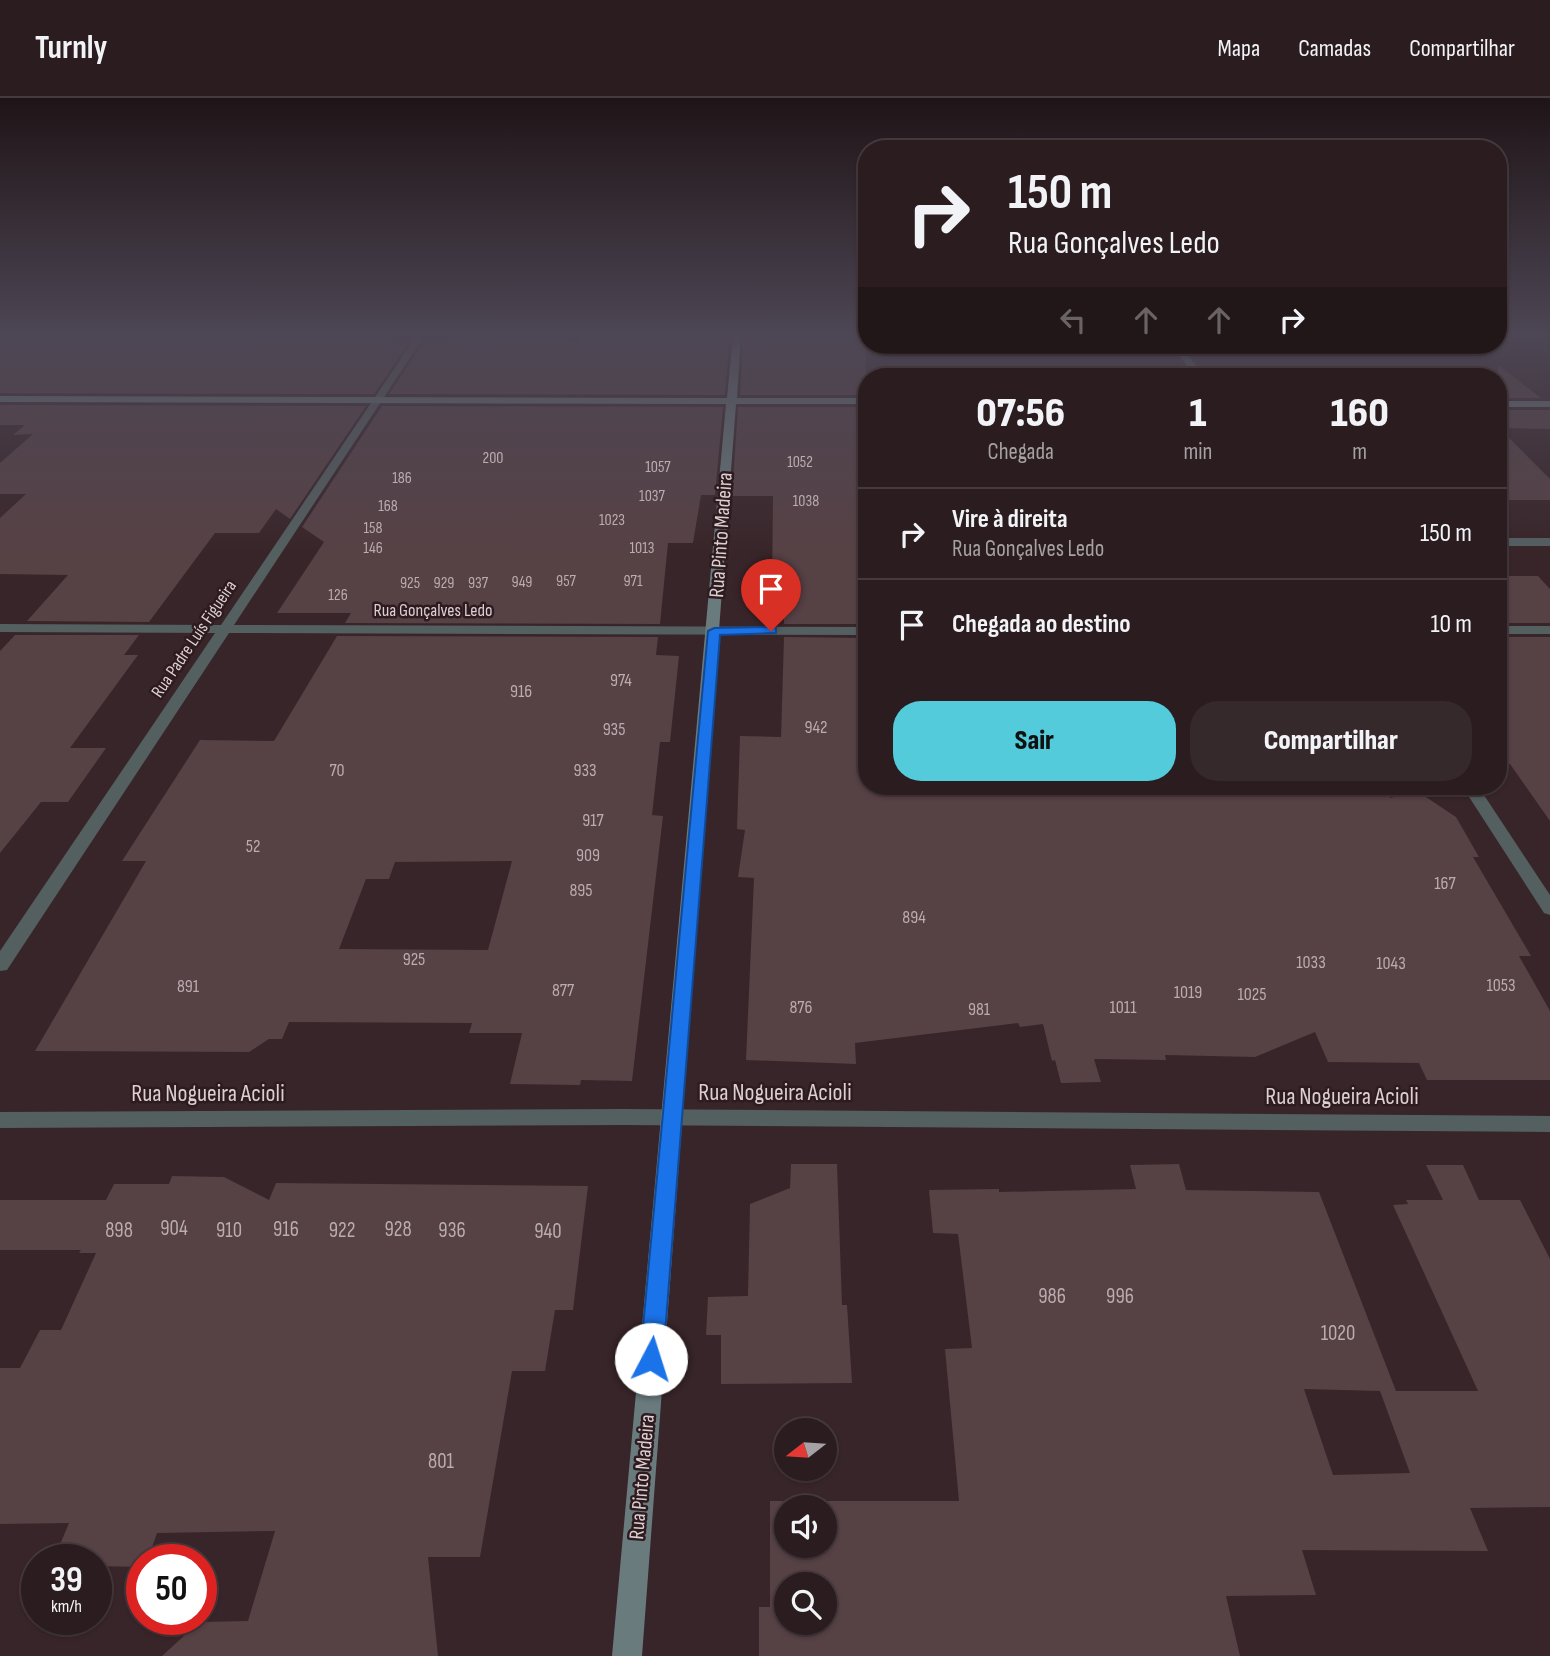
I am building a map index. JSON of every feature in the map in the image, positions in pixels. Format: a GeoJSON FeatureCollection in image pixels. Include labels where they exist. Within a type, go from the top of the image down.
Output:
{"type":"FeatureCollection","features":[{"type":"Feature","properties":{"kind":"main road","name":"Rua Pinto Madeira"},"geometry":{"type":"LineString","coordinates":[[627,1656],[731,408]]}},
{"type":"Feature","properties":{"kind":"street","name":"Rua Padre Luís Figueira"},"geometry":{"type":"LineString","coordinates":[[0,965],[372,408]]}},
{"type":"Feature","properties":{"kind":"street"},"geometry":{"type":"LineString","coordinates":[[1507,542],[1550,542]]}},
{"type":"Feature","properties":{"kind":"street","name":"Rua Gonçalves Ledo"},"geometry":{"type":"LineString","coordinates":[[0,628],[858,631]]}},
{"type":"Feature","properties":{"kind":"street"},"geometry":{"type":"LineString","coordinates":[[1507,630],[1550,630]]}},
{"type":"Feature","properties":{"kind":"street"},"geometry":{"type":"LineString","coordinates":[[1476,795],[1550,909]]}},
{"type":"Feature","properties":{"kind":"street","name":"Rua Nogueira Acioli"},"geometry":{"type":"LineString","coordinates":[[0,1120],[671,1118],[1550,1124]]}},
{"type":"Feature","properties":{"kind":"building"},"geometry":{"type":"Polygon","coordinates":[[[0,408],[365,408],[290,519],[276,509],[259,533],[215,533],[149,622],[27,621],[68,575],[0,574],[0,518],[26,494],[0,494],[0,463],[33,434],[13,435],[25,425],[0,425],[0,408]]]}},
{"type":"Feature","properties":{"kind":"building"},"geometry":{"type":"Polygon","coordinates":[[[381,408],[723,408],[715,495],[701,495],[693,543],[668,543],[660,624],[345,623],[351,613],[277,613],[324,542],[302,527],[381,408]]]}},
{"type":"Feature","properties":{"kind":"building"},"geometry":{"type":"Polygon","coordinates":[[[738,408],[858,408],[858,624],[784,624],[784,589],[772,589],[773,496],[732,496],[738,408]]]}},
{"type":"Feature","properties":{"kind":"building"},"geometry":{"type":"Polygon","coordinates":[[[1507,410],[1550,410],[1550,429],[1507,428],[1507,410]]]}},
{"type":"Feature","properties":{"kind":"building"},"geometry":{"type":"Polygon","coordinates":[[[1507,436],[1550,479],[1550,500],[1507,500],[1507,436]]]}},
{"type":"Feature","properties":{"kind":"building"},"geometry":{"type":"Polygon","coordinates":[[[1507,576],[1538,576],[1550,589],[1550,623],[1507,623],[1507,576]]]}},
{"type":"Feature","properties":{"kind":"building"},"geometry":{"type":"Polygon","coordinates":[[[15,635],[139,635],[124,655],[138,655],[70,748],[106,748],[68,802],[41,802],[0,853],[0,651],[15,635]]]}},
{"type":"Feature","properties":{"kind":"building"},"geometry":{"type":"Polygon","coordinates":[[[337,636],[658,637],[656,655],[679,656],[670,742],[660,742],[652,815],[663,816],[632,1081],[581,1080],[580,1085],[510,1084],[522,1033],[469,1033],[472,1023],[289,1022],[282,1039],[269,1039],[249,1052],[35,1051],[146,861],[122,861],[200,740],[274,741],[337,636]],[[512,861],[395,862],[389,879],[366,879],[339,949],[488,950],[512,861]]]}},
{"type":"Feature","properties":{"kind":"building"},"geometry":{"type":"Polygon","coordinates":[[[784,637],[858,638],[858,795],[1387,795],[1391,798],[1399,795],[1423,795],[1456,817],[1479,857],[1473,857],[1531,956],[1519,956],[1550,1011],[1550,1080],[1427,1080],[1419,1063],[1328,1062],[1315,1032],[1255,1057],[1165,1055],[1166,1060],[1094,1059],[1101,1082],[1061,1083],[1055,1060],[1052,1061],[1043,1024],[1020,1027],[1018,1023],[855,1043],[856,1064],[746,1060],[754,878],[738,877],[745,830],[737,829],[740,736],[781,737],[784,637]]]}},
{"type":"Feature","properties":{"kind":"building"},"geometry":{"type":"Polygon","coordinates":[[[1507,637],[1550,637],[1550,821],[1510,764],[1507,764],[1507,637]]]}},
{"type":"Feature","properties":{"kind":"building"},"geometry":{"type":"Polygon","coordinates":[[[791,1164],[837,1164],[842,1305],[847,1305],[852,1383],[721,1384],[721,1335],[706,1335],[708,1297],[748,1296],[750,1204],[790,1188],[791,1164]]]}},
{"type":"Feature","properties":{"kind":"building"},"geometry":{"type":"Polygon","coordinates":[[[1179,1164],[1186,1190],[1319,1192],[1396,1391],[1478,1391],[1393,1205],[1408,1204],[1406,1200],[1443,1200],[1426,1165],[1463,1165],[1479,1200],[1520,1200],[1550,1259],[1550,1507],[1470,1508],[1488,1551],[1302,1550],[1316,1595],[1226,1596],[1240,1656],[759,1656],[759,1607],[770,1607],[770,1501],[774,1501],[774,1558],[837,1558],[837,1501],[959,1501],[945,1349],[972,1348],[958,1234],[933,1233],[929,1190],[999,1189],[999,1192],[1136,1189],[1130,1165],[1179,1164]],[[1304,1389],[1333,1475],[1410,1473],[1380,1391],[1304,1389]]]}},
{"type":"Feature","properties":{"kind":"building"},"geometry":{"type":"Polygon","coordinates":[[[172,1176],[224,1177],[269,1200],[276,1183],[588,1186],[573,1310],[555,1310],[545,1371],[512,1371],[480,1557],[428,1557],[438,1656],[162,1656],[185,1635],[217,1635],[217,1622],[248,1621],[275,1531],[157,1533],[153,1544],[126,1544],[126,1567],[112,1566],[112,1544],[60,1544],[69,1523],[0,1524],[0,1368],[20,1368],[40,1330],[61,1330],[96,1253],[79,1253],[81,1250],[0,1250],[0,1200],[106,1200],[114,1184],[169,1184],[172,1176]]]}},
{"type":"Feature","properties":{"kind":"route"},"geometry":{"type":"LineString","coordinates":[[651,1359],[714,631],[771,631]]}}]}
